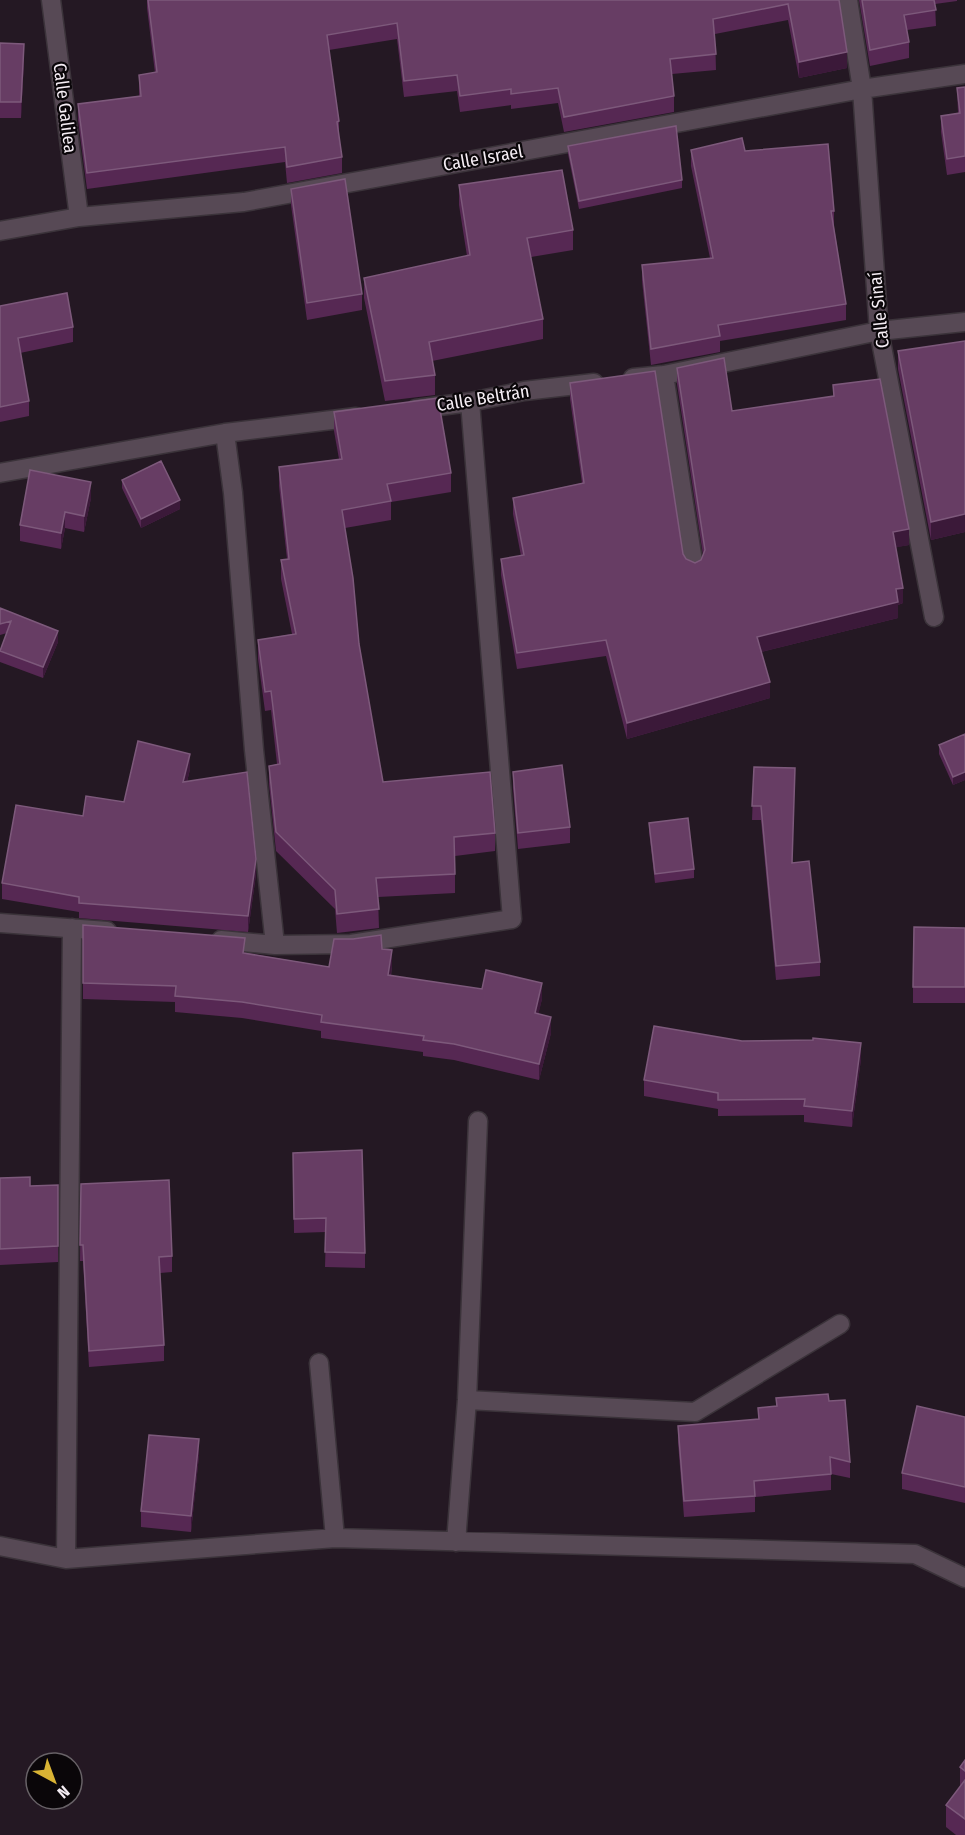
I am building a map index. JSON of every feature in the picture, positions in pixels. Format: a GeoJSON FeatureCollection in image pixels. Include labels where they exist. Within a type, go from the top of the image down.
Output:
{"type":"FeatureCollection","features":[{"type":"Feature","properties":{"kind":"street","name":"Calle Galilea"},"geometry":{"type":"LineString","coordinates":[[51,0],[79,217]]}},
{"type":"Feature","properties":{"kind":"street","name":"Calle Sinaí"},"geometry":{"type":"LineString","coordinates":[[848,0],[862,89],[879,331],[934,617]]}},
{"type":"Feature","properties":{"kind":"street","name":"Calle Israel"},"geometry":{"type":"LineString","coordinates":[[0,231],[79,217],[244,202],[862,89],[965,74]]}},
{"type":"Feature","properties":{"kind":"street","name":"Calle Beltrán"},"geometry":{"type":"LineString","coordinates":[[400,411],[470,402],[524,391],[663,375],[879,331],[965,322]]}},
{"type":"Feature","properties":{"kind":"street"},"geometry":{"type":"LineString","coordinates":[[663,375],[694,568]]}},
{"type":"Feature","properties":{"kind":"street"},"geometry":{"type":"LineString","coordinates":[[207,939],[275,945],[351,944],[512,919],[470,402]]}},
{"type":"Feature","properties":{"kind":"street"},"geometry":{"type":"LineString","coordinates":[[0,473],[225,433],[376,414]]}},
{"type":"Feature","properties":{"kind":"street"},"geometry":{"type":"LineString","coordinates":[[225,433],[233,493],[254,750],[275,945]]}},
{"type":"Feature","properties":{"kind":"street"},"geometry":{"type":"LineString","coordinates":[[0,922],[128,933]]}},
{"type":"Feature","properties":{"kind":"street"},"geometry":{"type":"LineString","coordinates":[[66,1559],[72,928]]}},
{"type":"Feature","properties":{"kind":"street"},"geometry":{"type":"LineString","coordinates":[[456,1542],[467,1400],[478,1121]]}},
{"type":"Feature","properties":{"kind":"street"},"geometry":{"type":"LineString","coordinates":[[467,1400],[694,1412],[840,1324]]}},
{"type":"Feature","properties":{"kind":"street"},"geometry":{"type":"LineString","coordinates":[[319,1363],[335,1538]]}},
{"type":"Feature","properties":{"kind":"street"},"geometry":{"type":"LineString","coordinates":[[0,1546],[66,1559],[335,1538],[915,1554],[965,1578]]}},
{"type":"Feature","properties":{"kind":"building"},"geometry":{"type":"Polygon","coordinates":[[[148,0],[839,0],[847,52],[799,62],[788,4],[713,19],[716,54],[670,59],[674,96],[564,117],[558,88],[511,94],[511,89],[460,96],[457,75],[404,81],[397,23],[327,35],[342,157],[287,167],[285,147],[87,173],[78,104],[141,96],[139,75],[157,72],[148,0]]]}},
{"type":"Feature","properties":{"kind":"building"},"geometry":{"type":"Polygon","coordinates":[[[862,0],[934,0],[936,10],[904,15],[909,42],[870,50],[862,0]]]}},
{"type":"Feature","properties":{"kind":"building"},"geometry":{"type":"Polygon","coordinates":[[[0,43],[24,44],[21,102],[0,102],[0,43]]]}},
{"type":"Feature","properties":{"kind":"building"},"geometry":{"type":"Polygon","coordinates":[[[965,87],[965,156],[947,159],[941,116],[960,113],[957,88],[965,87]]]}},
{"type":"Feature","properties":{"kind":"building"},"geometry":{"type":"Polygon","coordinates":[[[676,126],[682,180],[579,201],[568,146],[676,126]]]}},
{"type":"Feature","properties":{"kind":"building"},"geometry":{"type":"Polygon","coordinates":[[[742,138],[745,151],[828,144],[834,211],[831,211],[846,304],[718,325],[720,336],[651,349],[642,265],[713,258],[691,150],[742,138]]]}},
{"type":"Feature","properties":{"kind":"building"},"geometry":{"type":"Polygon","coordinates":[[[562,170],[573,230],[527,238],[543,319],[429,342],[435,375],[385,381],[364,278],[470,255],[459,185],[562,170]]]}},
{"type":"Feature","properties":{"kind":"building"},"geometry":{"type":"Polygon","coordinates":[[[345,179],[362,294],[307,303],[291,189],[345,179]]]}},
{"type":"Feature","properties":{"kind":"building"},"geometry":{"type":"Polygon","coordinates":[[[67,293],[73,327],[18,338],[29,401],[0,407],[0,306],[67,293]]]}},
{"type":"Feature","properties":{"kind":"building"},"geometry":{"type":"Polygon","coordinates":[[[965,341],[965,514],[931,522],[898,351],[965,341]]]}},
{"type":"Feature","properties":{"kind":"building"},"geometry":{"type":"Polygon","coordinates":[[[724,358],[732,411],[834,396],[833,385],[880,379],[909,529],[893,532],[903,588],[896,589],[898,602],[757,637],[770,682],[627,723],[606,640],[517,653],[501,559],[524,555],[513,498],[584,483],[570,383],[655,371],[683,554],[686,559],[695,563],[701,560],[705,550],[677,368],[724,358]]]}},
{"type":"Feature","properties":{"kind":"building"},"geometry":{"type":"Polygon","coordinates":[[[438,398],[451,473],[387,484],[391,501],[342,510],[353,578],[359,644],[383,782],[490,772],[495,833],[454,837],[455,874],[376,878],[379,909],[337,914],[335,890],[276,832],[269,766],[280,764],[271,691],[265,692],[258,640],[296,634],[281,560],[289,559],[279,467],[342,459],[334,412],[438,398]]]}},
{"type":"Feature","properties":{"kind":"building"},"geometry":{"type":"Polygon","coordinates":[[[161,461],[180,500],[141,519],[122,480],[161,461]]]}},
{"type":"Feature","properties":{"kind":"building"},"geometry":{"type":"Polygon","coordinates":[[[30,470],[91,482],[84,516],[65,512],[61,533],[20,525],[30,470]]]}},
{"type":"Feature","properties":{"kind":"building"},"geometry":{"type":"Polygon","coordinates":[[[0,608],[58,631],[43,667],[0,651],[11,621],[0,624],[0,608]]]}},
{"type":"Feature","properties":{"kind":"building"},"geometry":{"type":"Polygon","coordinates":[[[965,734],[965,772],[953,777],[939,745],[965,734]]]}},
{"type":"Feature","properties":{"kind":"building"},"geometry":{"type":"Polygon","coordinates":[[[138,741],[190,754],[183,782],[247,772],[256,859],[248,916],[79,903],[79,897],[2,883],[16,805],[83,816],[86,796],[124,802],[138,741]]]}},
{"type":"Feature","properties":{"kind":"building"},"geometry":{"type":"Polygon","coordinates":[[[562,765],[570,827],[518,833],[513,772],[562,765]]]}},
{"type":"Feature","properties":{"kind":"building"},"geometry":{"type":"Polygon","coordinates":[[[754,767],[795,768],[792,863],[809,861],[820,962],[776,966],[761,806],[752,806],[754,767]]]}},
{"type":"Feature","properties":{"kind":"building"},"geometry":{"type":"Polygon","coordinates":[[[688,818],[694,869],[655,874],[649,823],[688,818]]]}},
{"type":"Feature","properties":{"kind":"building"},"geometry":{"type":"Polygon","coordinates":[[[83,925],[245,938],[243,953],[329,967],[334,939],[381,935],[382,949],[392,950],[388,975],[482,989],[486,970],[542,983],[535,1013],[551,1017],[539,1064],[454,1044],[423,1040],[424,1036],[321,1022],[322,1015],[242,1002],[175,996],[176,986],[83,983],[83,925]]]}},
{"type":"Feature","properties":{"kind":"building"},"geometry":{"type":"Polygon","coordinates":[[[914,927],[965,928],[965,987],[913,987],[914,927]]]}},
{"type":"Feature","properties":{"kind":"building"},"geometry":{"type":"Polygon","coordinates":[[[654,1026],[742,1041],[813,1040],[813,1038],[861,1043],[852,1111],[804,1106],[805,1099],[718,1100],[718,1093],[644,1080],[654,1026]]]}},
{"type":"Feature","properties":{"kind":"building"},"geometry":{"type":"Polygon","coordinates":[[[362,1150],[365,1253],[325,1252],[326,1218],[294,1219],[293,1153],[362,1150]]]}},
{"type":"Feature","properties":{"kind":"building"},"geometry":{"type":"Polygon","coordinates":[[[30,1177],[30,1186],[58,1185],[58,1246],[0,1249],[0,1178],[30,1177]]]}},
{"type":"Feature","properties":{"kind":"building"},"geometry":{"type":"Polygon","coordinates":[[[169,1180],[172,1256],[159,1257],[164,1345],[89,1351],[83,1245],[80,1245],[81,1184],[169,1180]]]}},
{"type":"Feature","properties":{"kind":"building"},"geometry":{"type":"Polygon","coordinates":[[[828,1394],[829,1401],[845,1400],[850,1462],[830,1457],[831,1474],[754,1481],[755,1496],[684,1501],[678,1426],[759,1419],[758,1408],[777,1406],[776,1398],[828,1394]]]}},
{"type":"Feature","properties":{"kind":"building"},"geometry":{"type":"Polygon","coordinates":[[[917,1406],[965,1417],[965,1487],[902,1473],[917,1406]]]}},
{"type":"Feature","properties":{"kind":"building"},"geometry":{"type":"Polygon","coordinates":[[[149,1435],[199,1439],[191,1516],[141,1511],[149,1435]]]}},
{"type":"Feature","properties":{"kind":"building"},"geometry":{"type":"Polygon","coordinates":[[[965,1760],[965,1771],[960,1767],[965,1760]]]}},
{"type":"Feature","properties":{"kind":"building"},"geometry":{"type":"Polygon","coordinates":[[[965,1780],[965,1819],[946,1805],[965,1780]]]}}]}
